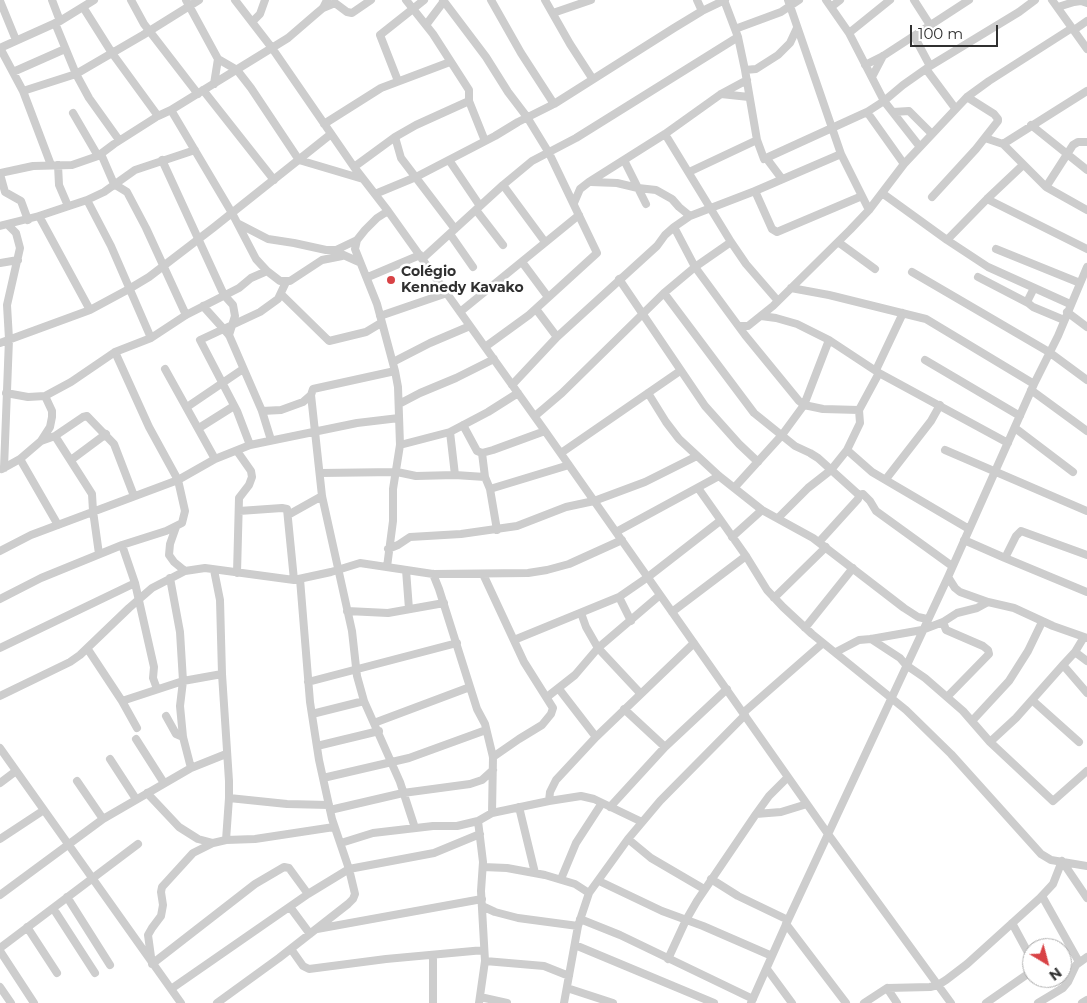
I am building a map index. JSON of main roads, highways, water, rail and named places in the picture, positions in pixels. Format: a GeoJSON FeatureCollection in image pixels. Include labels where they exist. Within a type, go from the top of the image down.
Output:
{"type":"FeatureCollection","features":[{"type":"Feature","properties":{"kind":"place","name":"Colégio Kennedy Kavako"},"geometry":{"type":"Point","coordinates":[391,280]}}]}
